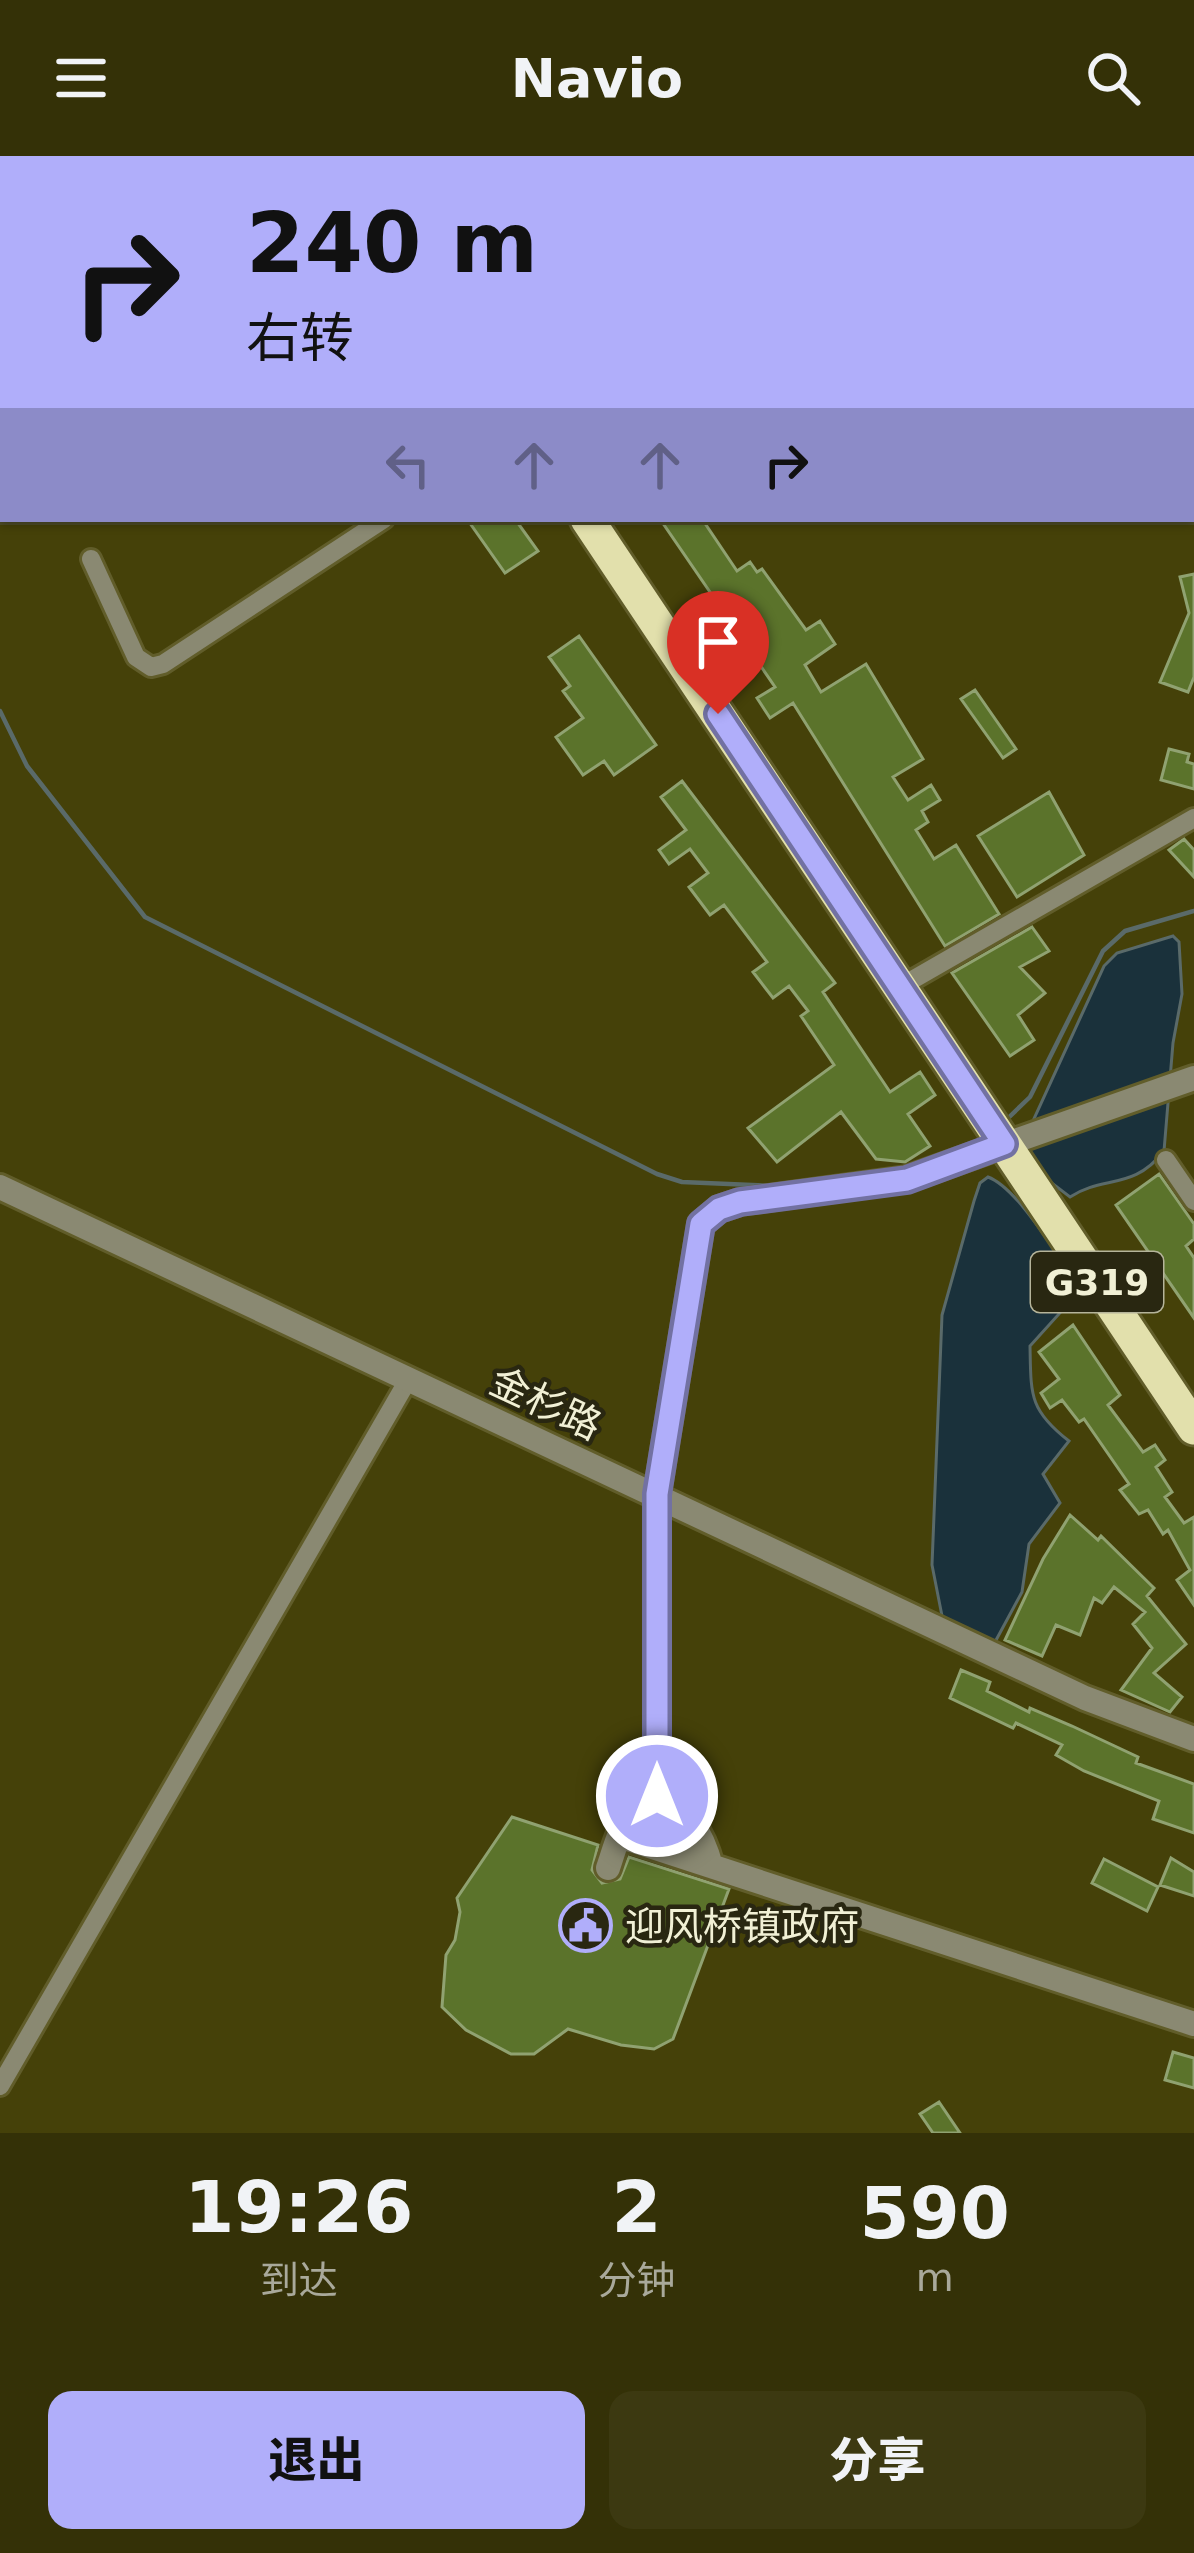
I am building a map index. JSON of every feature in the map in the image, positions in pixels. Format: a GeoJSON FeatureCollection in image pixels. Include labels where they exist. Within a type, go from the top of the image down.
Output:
{"type":"FeatureCollection","features":[{"type":"Feature","properties":{"kind":"highway","name":"G319"},"geometry":{"type":"LineString","coordinates":[[589,522],[1194,1428]]}},
{"type":"Feature","properties":{"kind":"street"},"geometry":{"type":"LineString","coordinates":[[91,559],[136,657],[151,667],[163,664],[379,522]]}},
{"type":"Feature","properties":{"kind":"street"},"geometry":{"type":"LineString","coordinates":[[900,987],[1194,818]]}},
{"type":"Feature","properties":{"kind":"street"},"geometry":{"type":"LineString","coordinates":[[657,1796],[657,1494],[701,1224],[719,1209],[740,1202],[907,1180],[998,1134],[1194,1078]]}},
{"type":"Feature","properties":{"kind":"street"},"geometry":{"type":"LineString","coordinates":[[1166,1160],[1194,1202]]}},
{"type":"Feature","properties":{"kind":"street","name":"金杉路"},"geometry":{"type":"LineString","coordinates":[[0,1187],[1084,1699],[1194,1739]]}},
{"type":"Feature","properties":{"kind":"street"},"geometry":{"type":"LineString","coordinates":[[0,2086],[408,1379]]}},
{"type":"Feature","properties":{"kind":"street"},"geometry":{"type":"LineString","coordinates":[[608,1868],[627,1815],[640,1802],[657,1796],[696,1825],[711,1866]]}},
{"type":"Feature","properties":{"kind":"street"},"geometry":{"type":"LineString","coordinates":[[619,1836],[1194,2024]]}},
{"type":"Feature","properties":{"kind":"water"},"geometry":{"type":"Polygon","coordinates":[[[1173,936],[1179,942],[1182,994],[1164,1151],[1141,1172],[1070,1197],[1032,1168],[1023,1149],[1032,1123],[1104,966],[1117,953],[1173,936]]]}},
{"type":"Feature","properties":{"kind":"water"},"geometry":{"type":"Polygon","coordinates":[[[988,1177],[1024,1208],[1078,1283],[1068,1304],[1030,1346],[1039,1410],[1069,1441],[1043,1474],[1060,1503],[1029,1544],[1022,1592],[995,1642],[943,1621],[932,1565],[942,1315],[980,1183],[988,1177]]]}},
{"type":"Feature","properties":{"kind":"building"},"geometry":{"type":"Polygon","coordinates":[[[469,522],[517,522],[538,551],[505,573],[469,522]]]}},
{"type":"Feature","properties":{"kind":"building"},"geometry":{"type":"Polygon","coordinates":[[[662,522],[704,522],[737,571],[750,562],[757,572],[762,569],[806,630],[820,621],[835,644],[805,665],[821,692],[866,664],[923,759],[893,777],[908,800],[931,785],[940,800],[922,811],[928,822],[916,830],[934,859],[956,845],[999,914],[945,946],[793,703],[770,718],[757,698],[775,687],[662,522]]]}},
{"type":"Feature","properties":{"kind":"building"},"geometry":{"type":"Polygon","coordinates":[[[1194,574],[1194,677],[1188,692],[1160,682],[1189,613],[1180,577],[1194,574]]]}},
{"type":"Feature","properties":{"kind":"building"},"geometry":{"type":"Polygon","coordinates":[[[579,636],[656,745],[614,775],[604,761],[583,775],[556,737],[583,718],[563,691],[570,686],[549,657],[579,636]]]}},
{"type":"Feature","properties":{"kind":"building"},"geometry":{"type":"Polygon","coordinates":[[[975,690],[1016,749],[1003,758],[961,699],[975,690]]]}},
{"type":"Feature","properties":{"kind":"building"},"geometry":{"type":"Polygon","coordinates":[[[1169,749],[1189,754],[1194,789],[1161,780],[1169,749]]]}},
{"type":"Feature","properties":{"kind":"building"},"geometry":{"type":"Polygon","coordinates":[[[682,781],[835,983],[823,992],[890,1092],[920,1072],[935,1095],[908,1114],[930,1146],[905,1162],[876,1159],[841,1112],[777,1162],[748,1128],[834,1065],[801,1016],[808,1011],[789,986],[773,998],[753,972],[767,962],[724,905],[710,915],[689,887],[708,873],[690,849],[669,864],[659,850],[686,830],[661,797],[682,781]]]}},
{"type":"Feature","properties":{"kind":"building"},"geometry":{"type":"Polygon","coordinates":[[[1049,792],[1084,855],[1017,897],[978,836],[1049,792]]]}},
{"type":"Feature","properties":{"kind":"building"},"geometry":{"type":"Polygon","coordinates":[[[1184,839],[1194,850],[1194,877],[1169,850],[1184,839]]]}},
{"type":"Feature","properties":{"kind":"building"},"geometry":{"type":"Polygon","coordinates":[[[1032,927],[1049,951],[1020,967],[1045,993],[1018,1015],[1034,1040],[1010,1056],[952,973],[1032,927]]]}},
{"type":"Feature","properties":{"kind":"building"},"geometry":{"type":"Polygon","coordinates":[[[1159,1174],[1194,1224],[1194,1239],[1186,1246],[1194,1258],[1194,1318],[1116,1205],[1159,1174]]]}},
{"type":"Feature","properties":{"kind":"building"},"geometry":{"type":"Polygon","coordinates":[[[1073,1325],[1120,1395],[1108,1405],[1143,1452],[1155,1445],[1165,1460],[1156,1467],[1172,1492],[1165,1497],[1184,1523],[1194,1517],[1194,1605],[1177,1580],[1190,1570],[1168,1530],[1163,1534],[1148,1510],[1139,1514],[1120,1490],[1129,1484],[1084,1419],[1079,1422],[1062,1400],[1050,1408],[1041,1393],[1059,1379],[1039,1352],[1073,1325]]]}},
{"type":"Feature","properties":{"kind":"building"},"geometry":{"type":"Polygon","coordinates":[[[1070,1515],[1098,1540],[1101,1536],[1154,1588],[1147,1596],[1186,1644],[1154,1673],[1182,1697],[1170,1712],[1121,1690],[1152,1648],[1133,1624],[1145,1612],[1114,1587],[1102,1603],[1094,1598],[1080,1635],[1056,1625],[1042,1656],[1005,1640],[1043,1559],[1070,1515]]]}},
{"type":"Feature","properties":{"kind":"building"},"geometry":{"type":"Polygon","coordinates":[[[961,1670],[990,1682],[987,1691],[1029,1712],[1030,1708],[1072,1726],[1138,1757],[1136,1763],[1194,1784],[1194,1833],[1153,1819],[1159,1801],[1056,1755],[1062,1745],[950,1698],[961,1670]]]}},
{"type":"Feature","properties":{"kind":"building","name":"迎风桥镇政府"},"geometry":{"type":"Polygon","coordinates":[[[512,1817],[598,1845],[592,1870],[602,1883],[620,1879],[629,1857],[729,1889],[673,2039],[654,2049],[568,2029],[534,2054],[511,2054],[466,2030],[442,2007],[446,1955],[455,1940],[460,1912],[457,1898],[512,1817]]]}},
{"type":"Feature","properties":{"kind":"building"},"geometry":{"type":"Polygon","coordinates":[[[1171,1858],[1194,1872],[1194,1896],[1160,1885],[1171,1858]]]}},
{"type":"Feature","properties":{"kind":"building"},"geometry":{"type":"Polygon","coordinates":[[[1104,1859],[1158,1887],[1147,1911],[1092,1883],[1104,1859]]]}},
{"type":"Feature","properties":{"kind":"building"},"geometry":{"type":"Polygon","coordinates":[[[1173,2052],[1194,2058],[1194,2088],[1165,2080],[1173,2052]]]}},
{"type":"Feature","properties":{"kind":"building"},"geometry":{"type":"Polygon","coordinates":[[[939,2102],[960,2133],[933,2133],[920,2114],[939,2102]]]}},
{"type":"Feature","properties":{"kind":"waterway"},"geometry":{"type":"LineString","coordinates":[[0,711],[27,766],[145,917],[657,1174],[682,1182],[774,1186]]}},
{"type":"Feature","properties":{"kind":"waterway"},"geometry":{"type":"LineString","coordinates":[[1004,1122],[1030,1097],[1103,951],[1125,931],[1194,911]]}},
{"type":"Feature","properties":{"kind":"place","name":"迎风桥镇政府"},"geometry":{"type":"Point","coordinates":[586,1926]}},
{"type":"Feature","properties":{"kind":"route"},"geometry":{"type":"LineString","coordinates":[[657,1796],[657,1494],[701,1224],[719,1209],[740,1202],[907,1180],[1004,1144],[718,714]]}}]}
